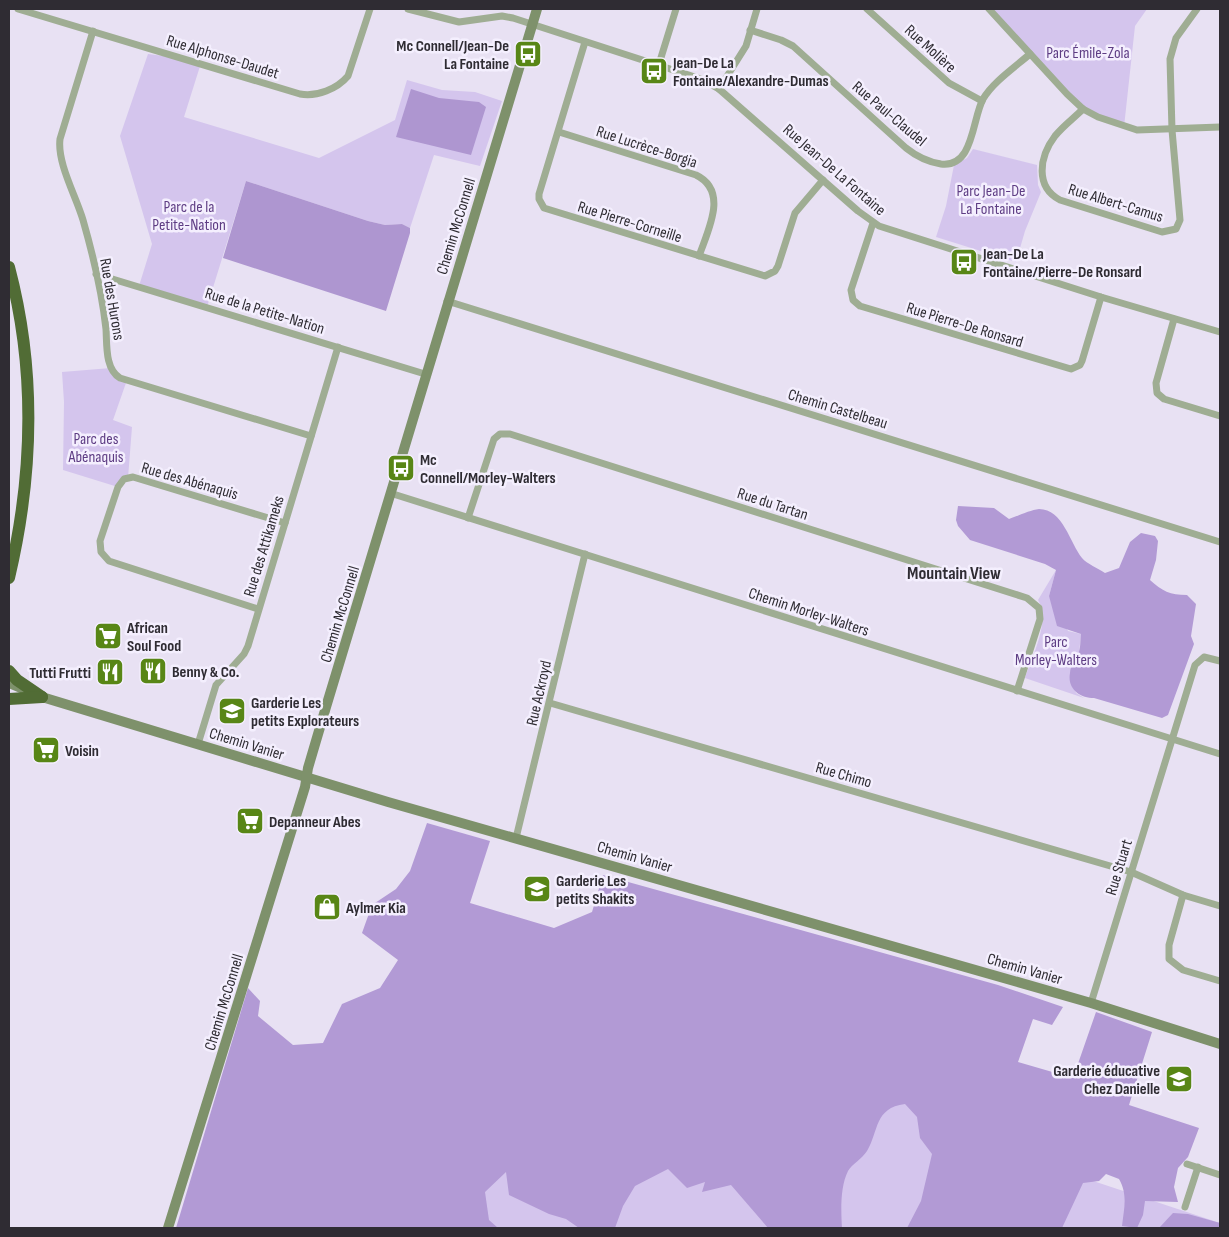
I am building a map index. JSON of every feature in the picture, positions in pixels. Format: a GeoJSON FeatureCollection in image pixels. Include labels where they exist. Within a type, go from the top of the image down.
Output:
{"type":"FeatureCollection","features":[{"type":"Feature","properties":{"kind":"highway"},"geometry":{"type":"LineString","coordinates":[[9,267],[24,351],[28,389],[28,439],[22,510],[9,578]]}},
{"type":"Feature","properties":{"kind":"highway"},"geometry":{"type":"LineString","coordinates":[[9,671],[17,680],[42,697]]}},
{"type":"Feature","properties":{"kind":"highway"},"geometry":{"type":"LineString","coordinates":[[9,699],[42,697]]}},
{"type":"Feature","properties":{"kind":"main road","name":"Chemin McConnell"},"geometry":{"type":"LineString","coordinates":[[168,1228],[298,808],[447,301],[537,9]]}},
{"type":"Feature","properties":{"kind":"main road","name":"Chemin Vanier"},"geometry":{"type":"LineString","coordinates":[[9,683],[42,697],[306,778],[1091,1003],[1220,1044]]}},
{"type":"Feature","properties":{"kind":"main road","name":"Chemin Vanier"},"geometry":{"type":"LineString","coordinates":[[9,692],[42,697]]}},
{"type":"Feature","properties":{"kind":"street","name":"Rue Alphonse-Daudet"},"geometry":{"type":"LineString","coordinates":[[18,9],[93,30],[300,94],[313,95],[341,84],[348,76],[370,9]]}},
{"type":"Feature","properties":{"kind":"street","name":"Rue Jean-De La Fontaine"},"geometry":{"type":"LineString","coordinates":[[408,9],[452,22],[502,16],[659,64],[701,79],[719,89],[873,223],[897,233],[1220,332]]}},
{"type":"Feature","properties":{"kind":"street"},"geometry":{"type":"LineString","coordinates":[[659,64],[676,9]]}},
{"type":"Feature","properties":{"kind":"street"},"geometry":{"type":"LineString","coordinates":[[719,89],[746,46],[757,9]]}},
{"type":"Feature","properties":{"kind":"street","name":"Rue Molière"},"geometry":{"type":"LineString","coordinates":[[867,9],[949,83],[982,100]]}},
{"type":"Feature","properties":{"kind":"street"},"geometry":{"type":"LineString","coordinates":[[989,9],[1083,109],[1111,122],[1137,130],[1220,127]]}},
{"type":"Feature","properties":{"kind":"street"},"geometry":{"type":"LineString","coordinates":[[1172,130],[1171,52],[1180,31],[1197,9]]}},
{"type":"Feature","properties":{"kind":"street","name":"Rue des Hurons"},"geometry":{"type":"LineString","coordinates":[[93,30],[59,144],[82,219],[96,274],[105,318],[109,363],[116,375],[311,436]]}},
{"type":"Feature","properties":{"kind":"street","name":"Rue Paul-Claudel"},"geometry":{"type":"LineString","coordinates":[[750,30],[788,42],[906,148],[928,160],[950,164],[964,154],[982,100],[1030,54]]}},
{"type":"Feature","properties":{"kind":"street","name":"Rue Pierre-Corneille"},"geometry":{"type":"LineString","coordinates":[[585,42],[540,194],[539,199],[544,208],[760,275],[770,274],[778,266],[795,213],[823,180]]}},
{"type":"Feature","properties":{"kind":"street","name":"Rue Albert-Camus"},"geometry":{"type":"LineString","coordinates":[[1083,109],[1052,141],[1042,174],[1044,186],[1048,192],[1060,200],[1162,232],[1176,229],[1180,220],[1172,130]]}},
{"type":"Feature","properties":{"kind":"street","name":"Rue Lucrèce-Borgia"},"geometry":{"type":"LineString","coordinates":[[559,132],[696,175],[708,182],[712,189],[715,203],[700,256]]}},
{"type":"Feature","properties":{"kind":"street","name":"Rue Pierre-De Ronsard"},"geometry":{"type":"LineString","coordinates":[[873,223],[851,290],[853,300],[860,306],[1071,369],[1080,365],[1082,361],[1101,297]]}},
{"type":"Feature","properties":{"kind":"street","name":"Rue de la Petite-Nation"},"geometry":{"type":"LineString","coordinates":[[96,274],[426,374]]}},
{"type":"Feature","properties":{"kind":"street","name":"Chemin Castelbeau"},"geometry":{"type":"LineString","coordinates":[[447,301],[1220,542]]}},
{"type":"Feature","properties":{"kind":"street"},"geometry":{"type":"LineString","coordinates":[[1174,319],[1156,383],[1157,393],[1164,400],[1220,416]]}},
{"type":"Feature","properties":{"kind":"street","name":"Rue des Attikameks"},"geometry":{"type":"LineString","coordinates":[[198,744],[216,685],[244,654],[338,347]]}},
{"type":"Feature","properties":{"kind":"street","name":"Rue du Tartan"},"geometry":{"type":"LineString","coordinates":[[468,518],[491,446],[497,436],[505,433],[538,443],[1032,600],[1039,608],[1040,619],[1017,691]]}},
{"type":"Feature","properties":{"kind":"street","name":"Rue des Abénaquis"},"geometry":{"type":"LineString","coordinates":[[258,609],[114,564],[108,561],[101,552],[100,541],[118,488],[124,479],[133,477],[285,523]]}},
{"type":"Feature","properties":{"kind":"street","name":"Chemin Morley-Walters"},"geometry":{"type":"LineString","coordinates":[[390,493],[1220,754]]}},
{"type":"Feature","properties":{"kind":"street","name":"Rue Ackroyd"},"geometry":{"type":"LineString","coordinates":[[516,838],[585,554]]}},
{"type":"Feature","properties":{"kind":"street","name":"Rue Stuart"},"geometry":{"type":"LineString","coordinates":[[1091,1003],[1196,661],[1204,657],[1220,661]]}},
{"type":"Feature","properties":{"kind":"street","name":"Rue Chimo"},"geometry":{"type":"LineString","coordinates":[[550,703],[1131,872],[1183,895],[1220,906]]}},
{"type":"Feature","properties":{"kind":"street"},"geometry":{"type":"LineString","coordinates":[[1183,895],[1169,945],[1169,959],[1183,970],[1220,981]]}},
{"type":"Feature","properties":{"kind":"street"},"geometry":{"type":"LineString","coordinates":[[1187,1164],[1220,1175]]}},
{"type":"Feature","properties":{"kind":"street"},"geometry":{"type":"LineString","coordinates":[[1185,1207],[1198,1168]]}},
{"type":"Feature","properties":{"kind":"green space","name":"Parc Émile-Zola"},"geometry":{"type":"Polygon","coordinates":[[[989,9],[1147,9],[1135,26],[1124,127],[1083,109],[989,9]]]}},
{"type":"Feature","properties":{"kind":"green space","name":"Parc de la Petite-Nation"},"geometry":{"type":"Polygon","coordinates":[[[148,54],[187,59],[201,63],[184,117],[319,158],[395,120],[407,80],[442,90],[475,92],[502,101],[480,166],[434,155],[410,228],[402,224],[385,225],[368,221],[246,181],[207,307],[139,286],[152,244],[120,136],[148,54]]]}},
{"type":"Feature","properties":{"kind":"green space","name":"Parc Jean-De La Fontaine"},"geometry":{"type":"Polygon","coordinates":[[[973,149],[1037,165],[1038,185],[1041,192],[1025,231],[1016,262],[936,237],[946,206],[954,165],[967,158],[973,149]]]}},
{"type":"Feature","properties":{"kind":"green space","name":"Parc des Abénaquis"},"geometry":{"type":"Polygon","coordinates":[[[111,368],[127,380],[113,420],[132,427],[128,478],[118,487],[63,470],[64,402],[62,372],[111,368]]]}},
{"type":"Feature","properties":{"kind":"green space","name":"Parc Morley-Walters"},"geometry":{"type":"Polygon","coordinates":[[[1056,570],[1049,596],[1068,631],[1081,634],[1079,653],[1070,672],[1076,693],[1084,698],[1025,678],[1036,649],[1041,628],[1041,608],[1038,600],[1056,570]]]}},
{"type":"Feature","properties":{"kind":"green space"},"geometry":{"type":"Polygon","coordinates":[[[855,1056],[1072,1174],[1220,1223],[1220,1228],[365,1228],[488,1104],[855,1056]]]}},
{"type":"Feature","properties":{"kind":"shaded area"},"geometry":{"type":"Polygon","coordinates":[[[411,89],[439,98],[479,102],[486,107],[471,155],[396,137],[411,89]]]}},
{"type":"Feature","properties":{"kind":"shaded area"},"geometry":{"type":"Polygon","coordinates":[[[246,181],[368,221],[385,225],[402,224],[410,228],[386,311],[223,258],[246,181]]]}},
{"type":"Feature","properties":{"kind":"shaded area"},"geometry":{"type":"Polygon","coordinates":[[[958,506],[994,508],[1009,519],[1039,509],[1047,510],[1060,521],[1082,558],[1105,573],[1119,568],[1130,542],[1141,533],[1155,536],[1158,541],[1156,560],[1150,580],[1167,592],[1187,595],[1196,604],[1191,636],[1194,644],[1168,715],[1162,718],[1079,694],[1071,684],[1070,673],[1079,652],[1081,634],[1057,626],[1049,596],[1056,570],[1045,564],[970,540],[958,526],[956,520],[958,506]]]}},
{"type":"Feature","properties":{"kind":"shaded area"},"geometry":{"type":"Polygon","coordinates":[[[427,823],[490,841],[470,903],[554,928],[592,912],[603,875],[998,985],[1063,1007],[1052,1025],[1033,1019],[1018,1062],[1073,1078],[1096,1012],[1152,1032],[1129,1105],[1199,1128],[1188,1157],[1178,1168],[1174,1187],[1178,1202],[1145,1201],[1143,1215],[1137,1228],[1122,1226],[1125,1202],[1124,1191],[1119,1179],[1106,1174],[1099,1181],[1083,1183],[1062,1228],[907,1228],[921,1201],[932,1154],[920,1138],[917,1117],[905,1104],[895,1106],[883,1115],[867,1151],[848,1171],[842,1192],[842,1228],[768,1228],[731,1185],[702,1192],[705,1182],[687,1188],[668,1169],[635,1186],[623,1206],[615,1228],[579,1228],[566,1219],[549,1214],[509,1195],[506,1172],[485,1192],[489,1220],[498,1228],[176,1228],[248,988],[260,1001],[258,1016],[293,1045],[323,1043],[342,1004],[380,988],[398,960],[362,933],[372,905],[396,889],[410,871],[427,823]]]}},
{"type":"Feature","properties":{"kind":"shaded area"},"geometry":{"type":"Polygon","coordinates":[[[1173,1213],[1188,1214],[1220,1223],[1220,1228],[1159,1228],[1173,1213]]]}},
{"type":"Feature","properties":{"kind":"place","name":"Mc Connell/Jean-De La Fontaine"},"geometry":{"type":"Point","coordinates":[528,54]}},
{"type":"Feature","properties":{"kind":"place","name":"Jean-De La Fontaine/Alexandre-Dumas"},"geometry":{"type":"Point","coordinates":[654,71]}},
{"type":"Feature","properties":{"kind":"place","name":"Jean-De La Fontaine/Pierre-De Ronsard"},"geometry":{"type":"Point","coordinates":[964,262]}},
{"type":"Feature","properties":{"kind":"place","name":"Mc Connell/Morley-Walters"},"geometry":{"type":"Point","coordinates":[401,468]}},
{"type":"Feature","properties":{"kind":"place","name":"African Soul Food"},"geometry":{"type":"Point","coordinates":[108,636]}},
{"type":"Feature","properties":{"kind":"place","name":"Benny & Co."},"geometry":{"type":"Point","coordinates":[153,671]}},
{"type":"Feature","properties":{"kind":"place","name":"Tutti Frutti"},"geometry":{"type":"Point","coordinates":[110,672]}},
{"type":"Feature","properties":{"kind":"place","name":"Garderie Les petits Explorateurs"},"geometry":{"type":"Point","coordinates":[232,711]}},
{"type":"Feature","properties":{"kind":"place","name":"Voisin"},"geometry":{"type":"Point","coordinates":[46,750]}},
{"type":"Feature","properties":{"kind":"place","name":"Depanneur Abes"},"geometry":{"type":"Point","coordinates":[250,821]}},
{"type":"Feature","properties":{"kind":"place","name":"Garderie Les petits Shakits"},"geometry":{"type":"Point","coordinates":[537,889]}},
{"type":"Feature","properties":{"kind":"place","name":"Aylmer Kia"},"geometry":{"type":"Point","coordinates":[327,907]}},
{"type":"Feature","properties":{"kind":"place","name":"Garderie éducative Chez Danielle"},"geometry":{"type":"Point","coordinates":[1179,1079]}},
{"type":"Feature","properties":{"kind":"district","name":"Mountain View"},"geometry":{"type":"Point","coordinates":[954,573]}}]}
